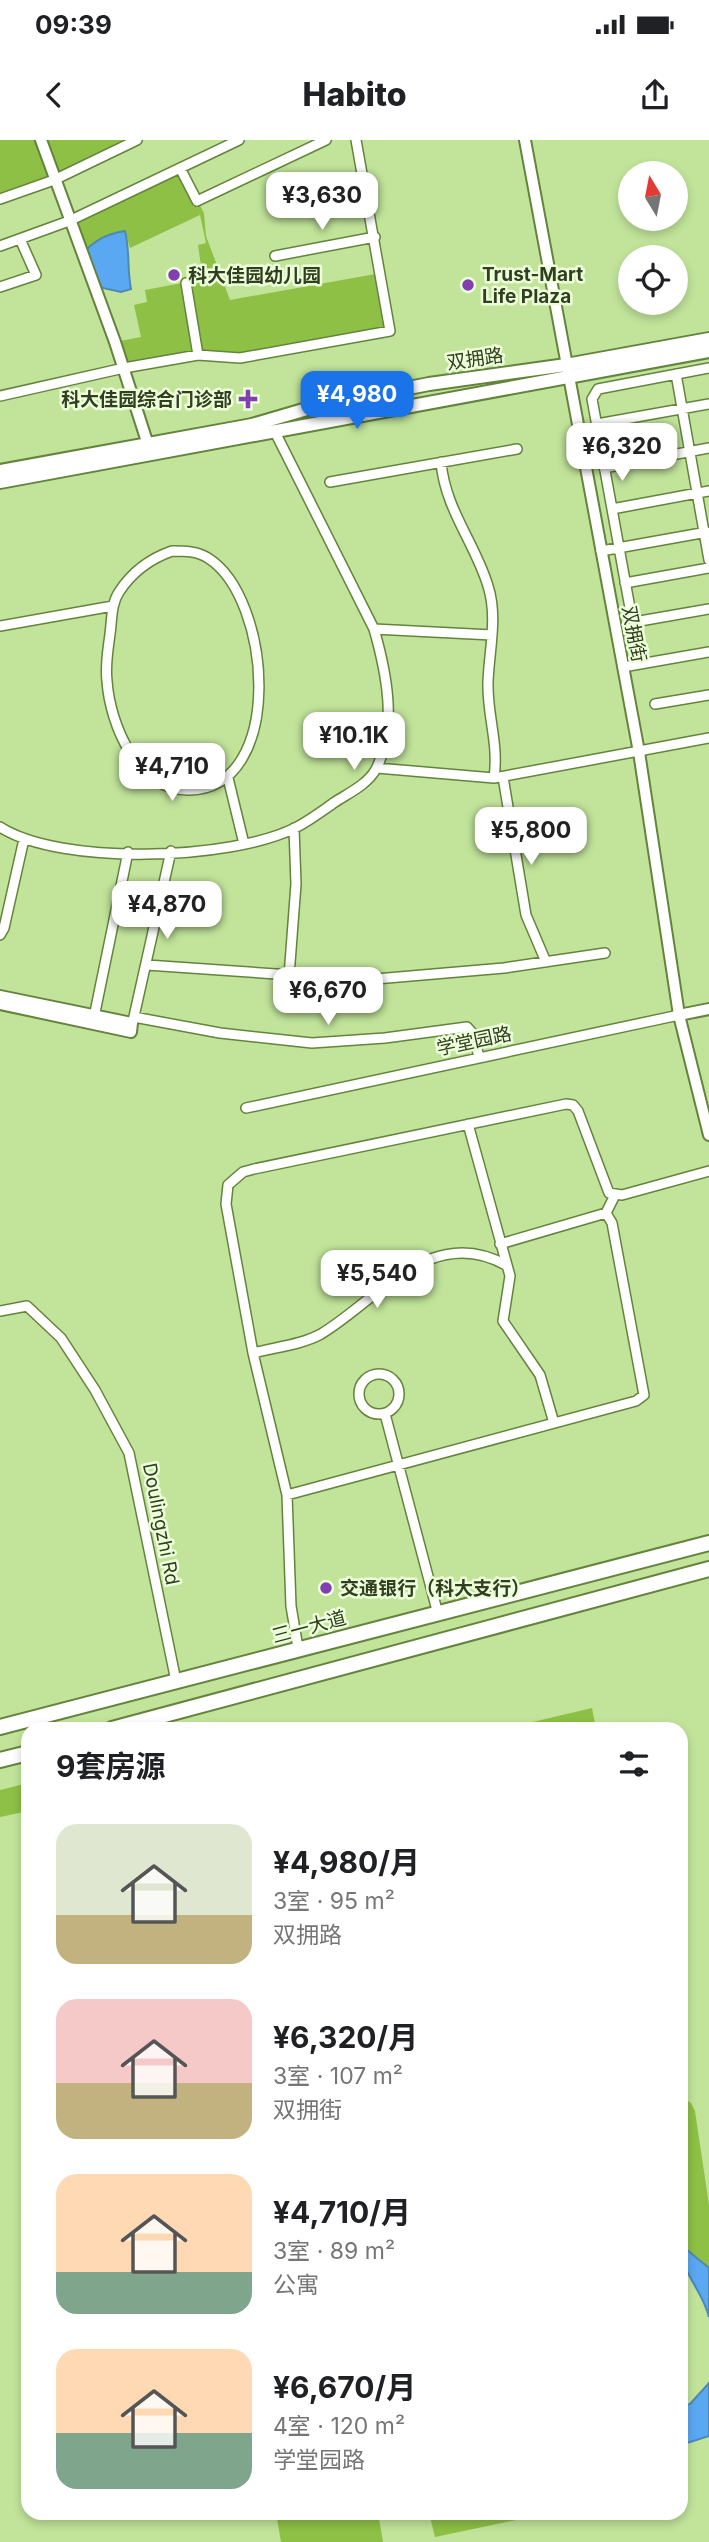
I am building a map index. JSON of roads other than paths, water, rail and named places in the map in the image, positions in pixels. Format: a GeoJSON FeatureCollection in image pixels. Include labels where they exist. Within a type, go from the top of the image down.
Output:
{"type":"FeatureCollection","features":[{"type":"Feature","properties":{"kind":"highway","name":"三一大道"},"geometry":{"type":"LineString","coordinates":[[0,1727],[709,1544]]}},
{"type":"Feature","properties":{"kind":"highway"},"geometry":{"type":"LineString","coordinates":[[138,1722],[709,1569]]}},
{"type":"Feature","properties":{"kind":"highway"},"geometry":{"type":"LineString","coordinates":[[0,1760],[21,1755]]}},
{"type":"Feature","properties":{"kind":"main road","name":"双拥路"},"geometry":{"type":"LineString","coordinates":[[0,482],[252,425],[330,403],[429,384],[566,365],[709,340]]}},
{"type":"Feature","properties":{"kind":"main road","name":"双拥路"},"geometry":{"type":"LineString","coordinates":[[0,471],[274,430],[568,379],[709,351]]}},
{"type":"Feature","properties":{"kind":"street"},"geometry":{"type":"LineString","coordinates":[[41,140],[124,368],[149,449]]}},
{"type":"Feature","properties":{"kind":"street"},"geometry":{"type":"LineString","coordinates":[[0,199],[54,180],[137,140]]}},
{"type":"Feature","properties":{"kind":"street"},"geometry":{"type":"LineString","coordinates":[[0,246],[69,221],[239,140]]}},
{"type":"Feature","properties":{"kind":"street"},"geometry":{"type":"LineString","coordinates":[[180,168],[197,201],[326,140]]}},
{"type":"Feature","properties":{"kind":"street"},"geometry":{"type":"LineString","coordinates":[[0,396],[124,368],[198,355],[240,358],[390,331],[356,140]]}},
{"type":"Feature","properties":{"kind":"street","name":"双拥街"},"geometry":{"type":"LineString","coordinates":[[525,140],[639,752],[679,1015],[709,1135]]}},
{"type":"Feature","properties":{"kind":"street"},"geometry":{"type":"LineString","coordinates":[[275,256],[375,237]]}},
{"type":"Feature","properties":{"kind":"street"},"geometry":{"type":"LineString","coordinates":[[0,287],[36,275],[20,239]]}},
{"type":"Feature","properties":{"kind":"street"},"geometry":{"type":"LineString","coordinates":[[186,283],[198,355]]}},
{"type":"Feature","properties":{"kind":"street"},"geometry":{"type":"LineString","coordinates":[[709,368],[598,389],[592,396],[630,614],[635,621],[709,609]]}},
{"type":"Feature","properties":{"kind":"street"},"geometry":{"type":"LineString","coordinates":[[676,374],[697,493],[707,532],[709,560]]}},
{"type":"Feature","properties":{"kind":"street"},"geometry":{"type":"LineString","coordinates":[[597,424],[709,404]]}},
{"type":"Feature","properties":{"kind":"street"},"geometry":{"type":"LineString","coordinates":[[0,827],[24,839],[62,849],[128,852],[208,850],[244,844],[294,828],[353,791],[377,768],[385,739],[388,695],[383,659],[374,629],[274,430]]}},
{"type":"Feature","properties":{"kind":"street"},"geometry":{"type":"LineString","coordinates":[[604,468],[709,448]]}},
{"type":"Feature","properties":{"kind":"street"},"geometry":{"type":"LineString","coordinates":[[330,482],[517,449]]}},
{"type":"Feature","properties":{"kind":"street"},"geometry":{"type":"LineString","coordinates":[[441,463],[445,493],[488,586],[492,635],[488,681],[499,777],[526,915],[546,962]]}},
{"type":"Feature","properties":{"kind":"street"},"geometry":{"type":"LineString","coordinates":[[612,509],[709,491]]}},
{"type":"Feature","properties":{"kind":"street"},"geometry":{"type":"LineString","coordinates":[[601,551],[707,532]]}},
{"type":"Feature","properties":{"kind":"street"},"geometry":{"type":"LineString","coordinates":[[172,551],[192,551],[209,558],[223,572],[254,636],[260,682],[251,734],[242,757],[228,778],[191,790],[170,788],[153,780],[141,768],[119,730],[109,699],[106,665],[113,606],[117,594],[136,570],[156,557],[172,551]]}},
{"type":"Feature","properties":{"kind":"street"},"geometry":{"type":"LineString","coordinates":[[625,583],[709,568]]}},
{"type":"Feature","properties":{"kind":"street"},"geometry":{"type":"LineString","coordinates":[[0,626],[113,606]]}},
{"type":"Feature","properties":{"kind":"street"},"geometry":{"type":"LineString","coordinates":[[374,629],[492,635]]}},
{"type":"Feature","properties":{"kind":"street"},"geometry":{"type":"LineString","coordinates":[[623,667],[709,652]]}},
{"type":"Feature","properties":{"kind":"street"},"geometry":{"type":"LineString","coordinates":[[655,704],[709,695]]}},
{"type":"Feature","properties":{"kind":"street"},"geometry":{"type":"LineString","coordinates":[[377,768],[499,777],[709,738]]}},
{"type":"Feature","properties":{"kind":"street"},"geometry":{"type":"LineString","coordinates":[[228,778],[244,844]]}},
{"type":"Feature","properties":{"kind":"street"},"geometry":{"type":"LineString","coordinates":[[289,976],[296,884],[294,828]]}},
{"type":"Feature","properties":{"kind":"street"},"geometry":{"type":"LineString","coordinates":[[0,936],[24,839]]}},
{"type":"Feature","properties":{"kind":"street"},"geometry":{"type":"LineString","coordinates":[[0,996],[94,1019],[131,1032],[170,851]]}},
{"type":"Feature","properties":{"kind":"street"},"geometry":{"type":"LineString","coordinates":[[94,1019],[128,852]]}},
{"type":"Feature","properties":{"kind":"street"},"geometry":{"type":"LineString","coordinates":[[147,965],[364,980],[546,962],[605,953]]}},
{"type":"Feature","properties":{"kind":"street"},"geometry":{"type":"LineString","coordinates":[[0,1004],[94,1019]]}},
{"type":"Feature","properties":{"kind":"street","name":"学堂园路"},"geometry":{"type":"LineString","coordinates":[[246,1108],[709,1009]]}},
{"type":"Feature","properties":{"kind":"street"},"geometry":{"type":"LineString","coordinates":[[133,1020],[312,1043],[385,1038],[467,1027],[474,1035],[478,1058]]}},
{"type":"Feature","properties":{"kind":"street"},"geometry":{"type":"LineString","coordinates":[[298,1648],[291,1606],[287,1495],[253,1353],[226,1204],[228,1185],[243,1172],[254,1169],[549,1107],[573,1105],[578,1111],[606,1188],[615,1195]]}},
{"type":"Feature","properties":{"kind":"street"},"geometry":{"type":"LineString","coordinates":[[468,1124],[511,1282],[502,1313],[503,1321],[540,1375],[554,1423]]}},
{"type":"Feature","properties":{"kind":"street"},"geometry":{"type":"LineString","coordinates":[[287,1495],[636,1401],[644,1395],[614,1237],[606,1213],[615,1195],[709,1171]]}},
{"type":"Feature","properties":{"kind":"street"},"geometry":{"type":"LineString","coordinates":[[500,1244],[606,1213]]}},
{"type":"Feature","properties":{"kind":"street"},"geometry":{"type":"LineString","coordinates":[[253,1353],[323,1333],[397,1275],[423,1262],[451,1255],[478,1254],[490,1256],[506,1265]]}},
{"type":"Feature","properties":{"kind":"street","name":"Doulingzhi Rd"},"geometry":{"type":"LineString","coordinates":[[0,1311],[27,1306],[61,1338],[95,1390],[129,1453],[176,1681]]}},
{"type":"Feature","properties":{"kind":"street"},"geometry":{"type":"LineString","coordinates":[[378,1373],[396,1381],[400,1394],[396,1406],[385,1414],[365,1409],[359,1397],[361,1384],[378,1373]]}},
{"type":"Feature","properties":{"kind":"street"},"geometry":{"type":"LineString","coordinates":[[385,1414],[439,1614]]}},
{"type":"Feature","properties":{"kind":"water"},"geometry":{"type":"Polygon","coordinates":[[[125,231],[131,289],[121,292],[94,286],[82,254],[101,238],[125,231]]]}},
{"type":"Feature","properties":{"kind":"water"},"geometry":{"type":"Polygon","coordinates":[[[688,2251],[709,2268],[709,2317],[688,2273],[688,2251]]]}},
{"type":"Feature","properties":{"kind":"water"},"geometry":{"type":"Polygon","coordinates":[[[709,2383],[709,2436],[688,2443],[688,2404],[709,2383]]]}},
{"type":"Feature","properties":{"kind":"place","name":"科大佳园幼儿园"},"geometry":{"type":"Point","coordinates":[174,275]}},
{"type":"Feature","properties":{"kind":"place","name":"Trust-Mart Life Plaza"},"geometry":{"type":"Point","coordinates":[468,285]}},
{"type":"Feature","properties":{"kind":"place","name":"科大佳园综合门诊部"},"geometry":{"type":"Point","coordinates":[248,399]}},
{"type":"Feature","properties":{"kind":"place","name":"交通银行（科大支行）"},"geometry":{"type":"Point","coordinates":[326,1588]}}]}
